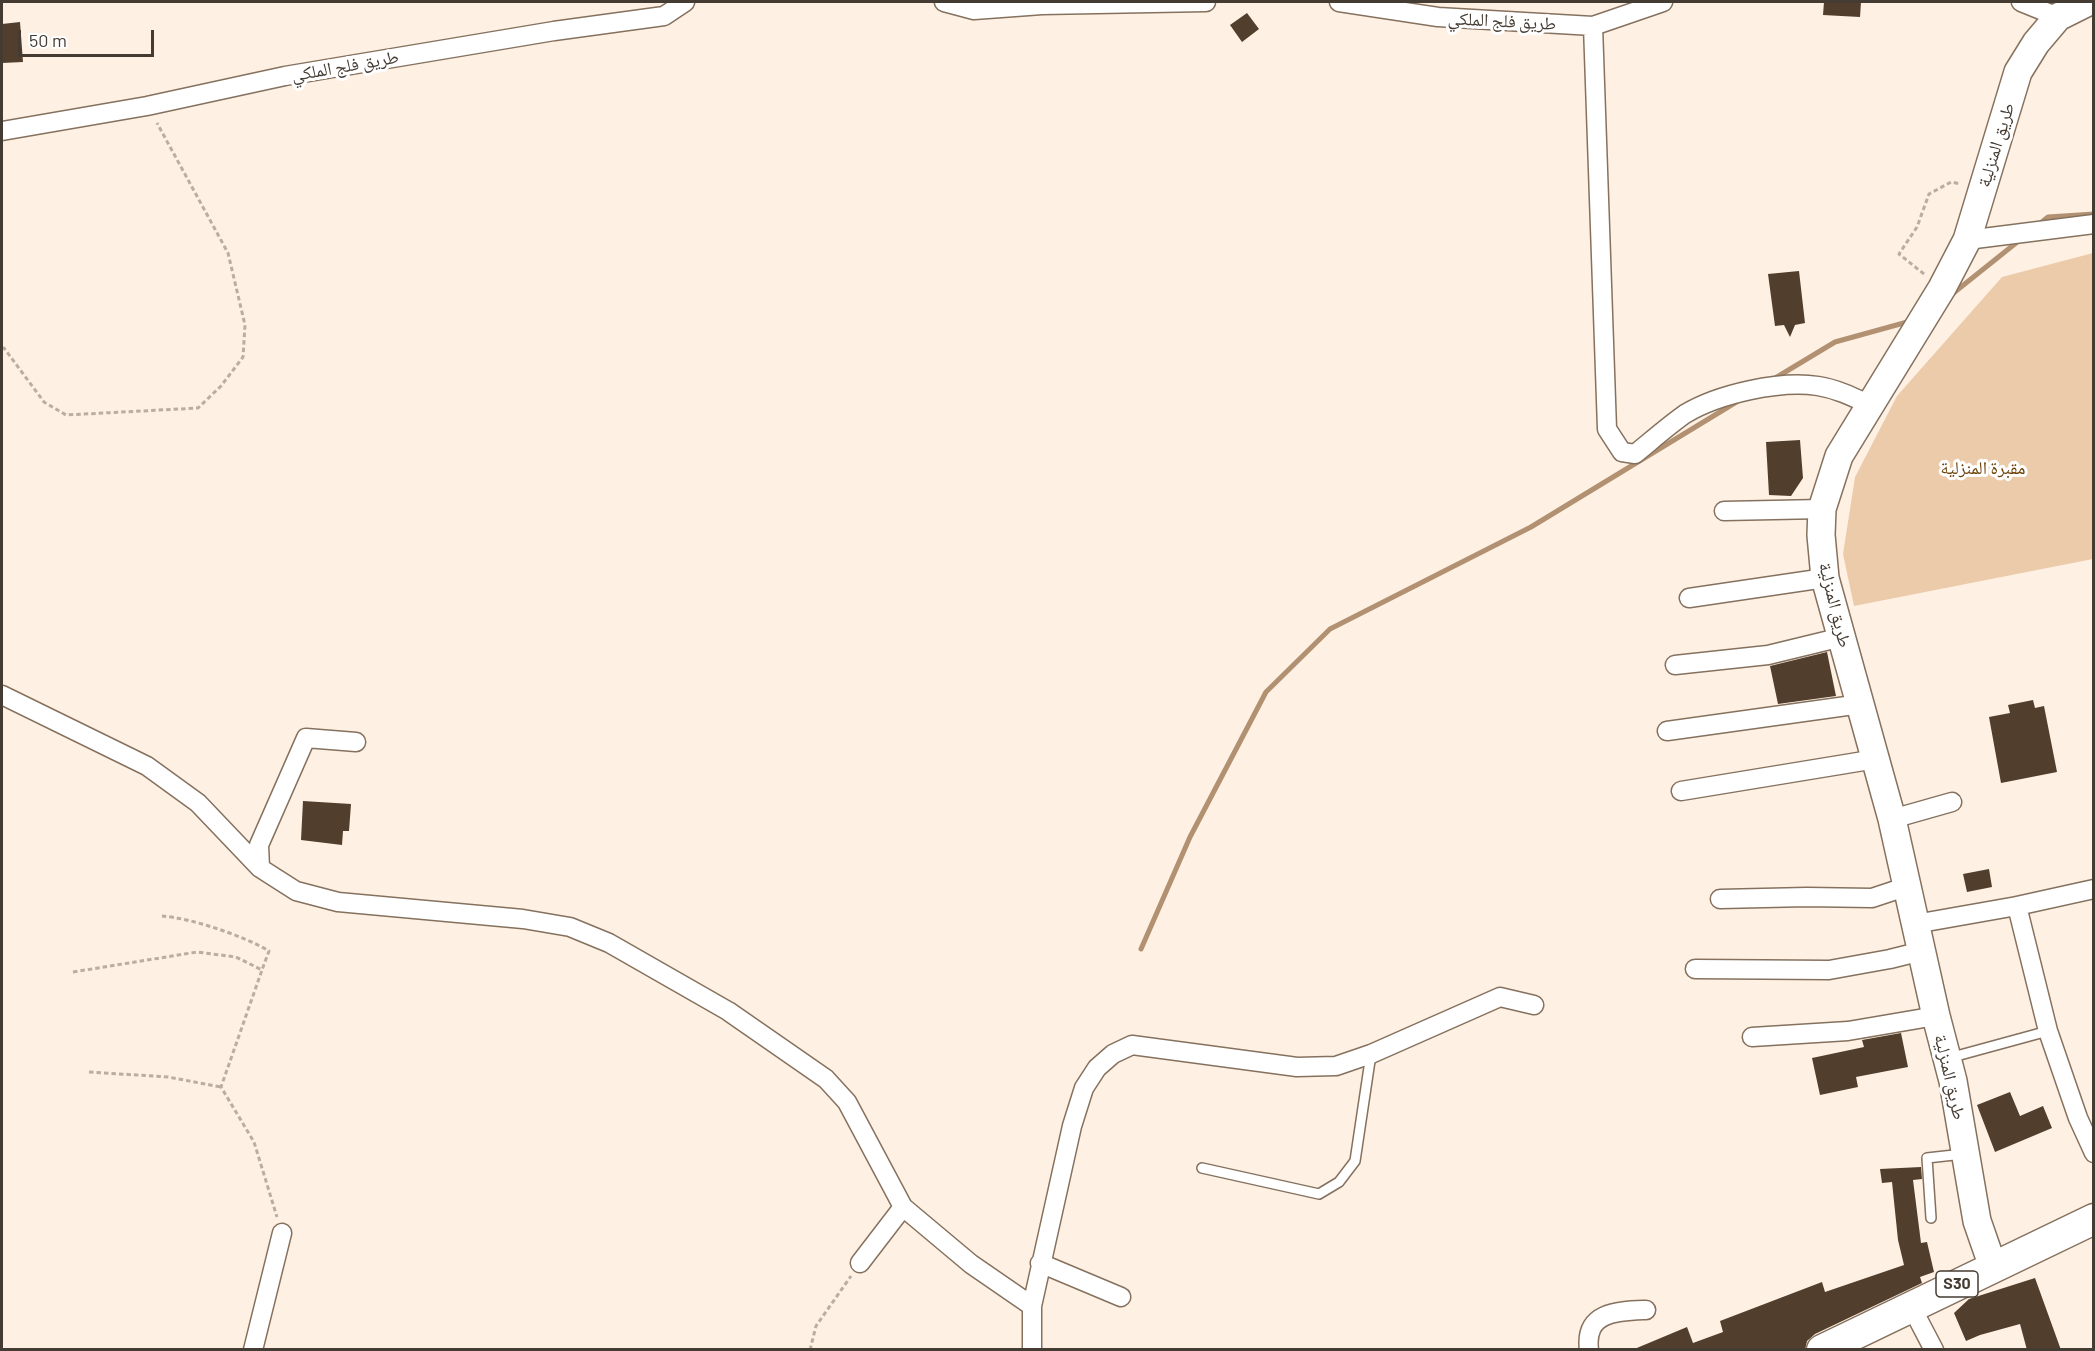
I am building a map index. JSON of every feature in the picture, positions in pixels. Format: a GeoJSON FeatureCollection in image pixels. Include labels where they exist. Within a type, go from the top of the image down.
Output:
{"type":"FeatureCollection","features":[{"type":"Feature","properties":{"kind":"main road","name":"S30"},"geometry":{"type":"LineString","coordinates":[[1822,1350],[2094,1219]]}},
{"type":"Feature","properties":{"kind":"street","name":"طريق فلج الملكي"},"geometry":{"type":"LineString","coordinates":[[2,131],[147,106],[285,76],[554,31],[664,16],[686,2]]}},
{"type":"Feature","properties":{"kind":"street"},"geometry":{"type":"LineString","coordinates":[[944,2],[974,9],[1042,5],[1206,2]]}},
{"type":"Feature","properties":{"kind":"street","name":"طريق فلج الملكي"},"geometry":{"type":"LineString","coordinates":[[1339,2],[1438,17],[1593,26],[1663,2]]}},
{"type":"Feature","properties":{"kind":"street"},"geometry":{"type":"LineString","coordinates":[[2021,2],[2058,17]]}},
{"type":"Feature","properties":{"kind":"street","name":"طريق المنزلية"},"geometry":{"type":"LineString","coordinates":[[1994,1267],[1977,1221],[1947,1059],[1892,819],[1825,578],[1821,536],[1822,510],[1839,456],[1942,288],[1967,240],[2018,72],[2036,43],[2058,17],[2088,2]]}},
{"type":"Feature","properties":{"kind":"street"},"geometry":{"type":"LineString","coordinates":[[1593,26],[1607,429],[1622,452],[1635,454],[1685,415],[1720,398],[1738,393],[1790,385],[1817,386],[1844,393],[1870,405]]}},
{"type":"Feature","properties":{"kind":"street"},"geometry":{"type":"LineString","coordinates":[[1967,240],[2094,224]]}},
{"type":"Feature","properties":{"kind":"street"},"geometry":{"type":"LineString","coordinates":[[1724,511],[1822,510]]}},
{"type":"Feature","properties":{"kind":"street"},"geometry":{"type":"LineString","coordinates":[[1689,598],[1825,578]]}},
{"type":"Feature","properties":{"kind":"street"},"geometry":{"type":"LineString","coordinates":[[1675,665],[1768,655],[1842,637]]}},
{"type":"Feature","properties":{"kind":"street"},"geometry":{"type":"LineString","coordinates":[[2,695],[147,766],[198,803],[260,868],[296,891],[338,902],[523,919],[570,927],[609,943],[728,1011],[826,1079],[847,1102],[903,1207],[971,1264],[1032,1306]]}},
{"type":"Feature","properties":{"kind":"street"},"geometry":{"type":"LineString","coordinates":[[1667,731],[1861,704]]}},
{"type":"Feature","properties":{"kind":"street"},"geometry":{"type":"LineString","coordinates":[[260,868],[259,845],[306,738],[356,742]]}},
{"type":"Feature","properties":{"kind":"street"},"geometry":{"type":"LineString","coordinates":[[1681,791],[1876,759]]}},
{"type":"Feature","properties":{"kind":"street"},"geometry":{"type":"LineString","coordinates":[[1892,819],[1952,802]]}},
{"type":"Feature","properties":{"kind":"street"},"geometry":{"type":"LineString","coordinates":[[1720,899],[1872,898],[1908,886]]}},
{"type":"Feature","properties":{"kind":"street"},"geometry":{"type":"LineString","coordinates":[[1915,924],[2017,906],[2094,889]]}},
{"type":"Feature","properties":{"kind":"street"},"geometry":{"type":"LineString","coordinates":[[2017,906],[2048,1031],[2078,1118],[2094,1153]]}},
{"type":"Feature","properties":{"kind":"street"},"geometry":{"type":"LineString","coordinates":[[1695,969],[1829,970],[1922,951]]}},
{"type":"Feature","properties":{"kind":"street"},"geometry":{"type":"LineString","coordinates":[[1032,1350],[1032,1306],[1072,1126],[1084,1088],[1097,1068],[1113,1054],[1132,1045],[1297,1067],[1336,1066],[1371,1054],[1500,997],[1534,1005]]}},
{"type":"Feature","properties":{"kind":"street"},"geometry":{"type":"LineString","coordinates":[[1752,1037],[1848,1031],[1936,1016]]}},
{"type":"Feature","properties":{"kind":"street"},"geometry":{"type":"LineString","coordinates":[[860,1263],[903,1207]]}},
{"type":"Feature","properties":{"kind":"street"},"geometry":{"type":"LineString","coordinates":[[253,1350],[282,1233]]}},
{"type":"Feature","properties":{"kind":"street"},"geometry":{"type":"LineString","coordinates":[[1040,1263],[1121,1297]]}},
{"type":"Feature","properties":{"kind":"street"},"geometry":{"type":"LineString","coordinates":[[1911,1306],[1934,1350]]}},
{"type":"Feature","properties":{"kind":"street"},"geometry":{"type":"LineString","coordinates":[[1589,1350],[1590,1334],[1601,1318],[1619,1311],[1646,1310]]}},
{"type":"Feature","properties":{"kind":"lane"},"geometry":{"type":"LineString","coordinates":[[1947,1059],[2048,1031]]}},
{"type":"Feature","properties":{"kind":"lane"},"geometry":{"type":"LineString","coordinates":[[1202,1168],[1319,1194],[1339,1182],[1355,1161],[1371,1054]]}},
{"type":"Feature","properties":{"kind":"lane"},"geometry":{"type":"LineString","coordinates":[[1931,1218],[1927,1158],[1965,1154]]}},
{"type":"Feature","properties":{"kind":"path"},"geometry":{"type":"LineString","coordinates":[[2,348],[44,402],[66,415],[198,408],[221,386],[243,357],[245,325],[228,253],[147,106]]}},
{"type":"Feature","properties":{"kind":"path"},"geometry":{"type":"LineString","coordinates":[[1942,288],[1899,254],[1917,227],[1929,194],[1951,182],[1983,186]]}},
{"type":"Feature","properties":{"kind":"path"},"geometry":{"type":"LineString","coordinates":[[162,916],[176,917],[252,940],[269,951],[221,1087]]}},
{"type":"Feature","properties":{"kind":"path"},"geometry":{"type":"LineString","coordinates":[[73,972],[197,952],[236,957],[262,970]]}},
{"type":"Feature","properties":{"kind":"path"},"geometry":{"type":"LineString","coordinates":[[89,1072],[168,1077],[221,1087],[254,1142],[282,1233]]}},
{"type":"Feature","properties":{"kind":"path"},"geometry":{"type":"LineString","coordinates":[[810,1350],[816,1326],[860,1263]]}},
{"type":"Feature","properties":{"kind":"green space","name":"مقبرة المنزلية"},"geometry":{"type":"Polygon","coordinates":[[[2093,253],[2093,559],[1854,606],[1843,554],[1855,477],[1897,396],[2002,277],[2093,253]]]}},
{"type":"Feature","properties":{"kind":"building"},"geometry":{"type":"Polygon","coordinates":[[[1824,2],[1861,2],[1860,17],[1823,15],[1824,2]]]}},
{"type":"Feature","properties":{"kind":"building"},"geometry":{"type":"Polygon","coordinates":[[[1247,13],[1259,29],[1242,42],[1230,25],[1247,13]]]}},
{"type":"Feature","properties":{"kind":"building"},"geometry":{"type":"Polygon","coordinates":[[[20,22],[23,62],[2,63],[2,24],[20,22]]]}},
{"type":"Feature","properties":{"kind":"building"},"geometry":{"type":"Polygon","coordinates":[[[1799,271],[1805,323],[1795,325],[1790,337],[1784,325],[1775,326],[1768,274],[1799,271]]]}},
{"type":"Feature","properties":{"kind":"building"},"geometry":{"type":"Polygon","coordinates":[[[1800,440],[1803,478],[1791,496],[1769,495],[1766,442],[1800,440]]]}},
{"type":"Feature","properties":{"kind":"building"},"geometry":{"type":"Polygon","coordinates":[[[1827,652],[1836,696],[1778,704],[1770,666],[1827,652]]]}},
{"type":"Feature","properties":{"kind":"building"},"geometry":{"type":"Polygon","coordinates":[[[2033,700],[2035,708],[2044,706],[2057,772],[2001,783],[1989,717],[2010,713],[2008,705],[2033,700]]]}},
{"type":"Feature","properties":{"kind":"building"},"geometry":{"type":"Polygon","coordinates":[[[303,801],[351,804],[349,831],[343,831],[342,845],[301,840],[303,801]]]}},
{"type":"Feature","properties":{"kind":"building"},"geometry":{"type":"Polygon","coordinates":[[[1989,869],[1992,887],[1967,892],[1963,874],[1989,869]]]}},
{"type":"Feature","properties":{"kind":"building"},"geometry":{"type":"Polygon","coordinates":[[[1901,1033],[1908,1067],[1856,1077],[1858,1087],[1820,1095],[1812,1058],[1864,1047],[1862,1040],[1901,1033]]]}},
{"type":"Feature","properties":{"kind":"building"},"geometry":{"type":"Polygon","coordinates":[[[2010,1092],[2020,1116],[2043,1106],[2052,1128],[1995,1152],[1977,1105],[2010,1092]]]}},
{"type":"Feature","properties":{"kind":"building"},"geometry":{"type":"Polygon","coordinates":[[[1921,1167],[1922,1179],[1913,1180],[1921,1243],[1927,1242],[1934,1272],[1920,1277],[1922,1283],[1815,1334],[1807,1341],[1805,1350],[1632,1350],[1687,1327],[1693,1343],[1723,1332],[1720,1321],[1822,1282],[1825,1292],[1904,1265],[1898,1240],[1892,1182],[1882,1183],[1880,1169],[1921,1167]]]}},
{"type":"Feature","properties":{"kind":"building"},"geometry":{"type":"Polygon","coordinates":[[[2035,1278],[2061,1350],[2027,1350],[2020,1324],[1966,1341],[1954,1313],[1969,1299],[2035,1278]]]}},
{"type":"Feature","properties":{"kind":"waterway"},"geometry":{"type":"LineString","coordinates":[[2038,225],[2048,217],[2094,214]]}},
{"type":"Feature","properties":{"kind":"waterway"},"geometry":{"type":"LineString","coordinates":[[1951,295],[2021,239]]}},
{"type":"Feature","properties":{"kind":"waterway"},"geometry":{"type":"LineString","coordinates":[[1772,380],[1835,342],[1911,321]]}},
{"type":"Feature","properties":{"kind":"waterway"},"geometry":{"type":"LineString","coordinates":[[1141,949],[1190,837],[1266,692],[1330,629],[1531,527],[1738,401]]}}]}
